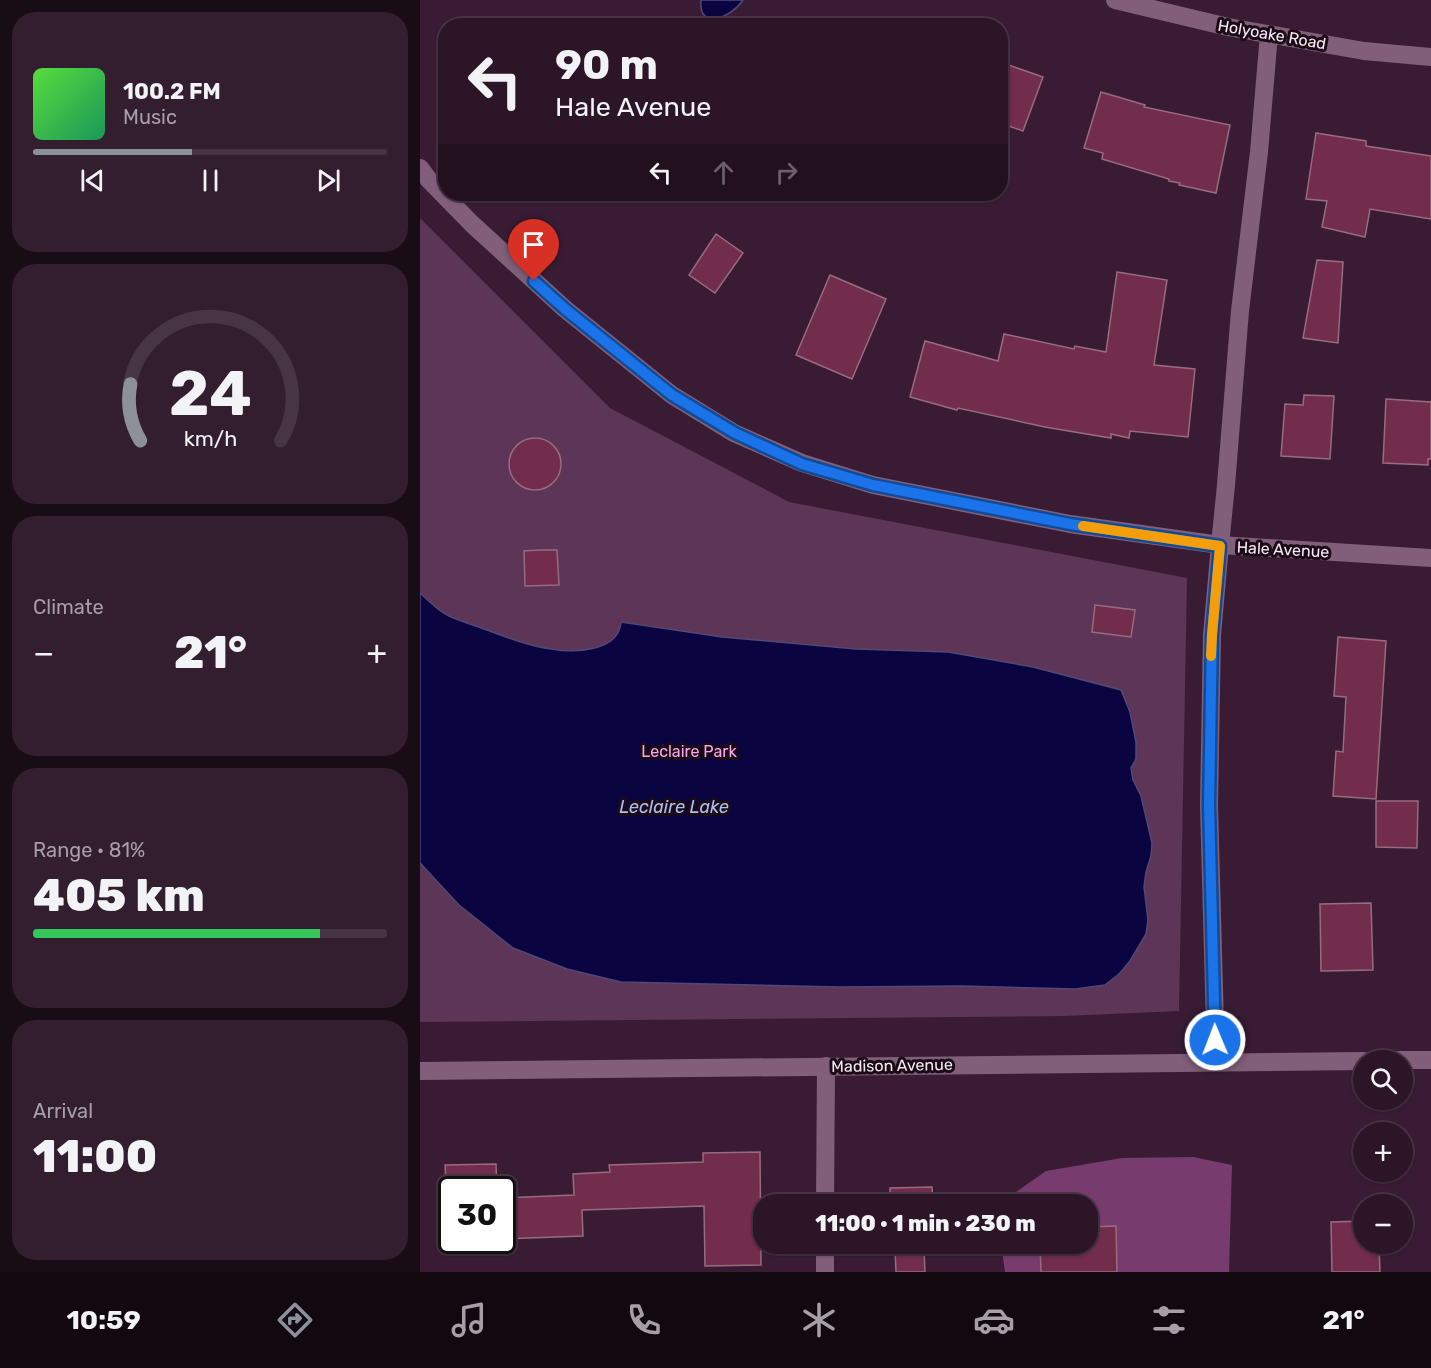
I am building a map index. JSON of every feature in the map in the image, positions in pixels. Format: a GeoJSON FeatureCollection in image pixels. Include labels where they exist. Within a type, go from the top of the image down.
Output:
{"type":"FeatureCollection","features":[{"type":"Feature","properties":{"kind":"street","name":"Holyoake Road"},"geometry":{"type":"LineString","coordinates":[[1115,0],[1228,27],[1364,51],[1431,57]]}},
{"type":"Feature","properties":{"kind":"street"},"geometry":{"type":"LineString","coordinates":[[1216,1062],[1209,805],[1212,635],[1240,311],[1259,152],[1269,34]]}},
{"type":"Feature","properties":{"kind":"street","name":"Hale Avenue"},"geometry":{"type":"LineString","coordinates":[[423,178],[438,192]]}},
{"type":"Feature","properties":{"kind":"street","name":"Hale Avenue"},"geometry":{"type":"LineString","coordinates":[[448,201],[565,309],[672,395],[735,433],[802,464],[873,485],[1070,524],[1220,546],[1431,558]]}},
{"type":"Feature","properties":{"kind":"street"},"geometry":{"type":"LineString","coordinates":[[1413,1060],[1431,1060]]}},
{"type":"Feature","properties":{"kind":"street","name":"Madison Avenue"},"geometry":{"type":"LineString","coordinates":[[420,1071],[1353,1061]]}},
{"type":"Feature","properties":{"kind":"street"},"geometry":{"type":"LineString","coordinates":[[825,1194],[826,1066]]}},
{"type":"Feature","properties":{"kind":"street"},"geometry":{"type":"LineString","coordinates":[[825,1254],[825,1272]]}},
{"type":"Feature","properties":{"kind":"green space","name":"Leclaire Park"},"geometry":{"type":"Polygon","coordinates":[[[420,218],[610,408],[789,502],[1187,578],[1179,1011],[1065,1016],[420,1022],[420,218]]]}},
{"type":"Feature","properties":{"kind":"shaded area"},"geometry":{"type":"Polygon","coordinates":[[[1193,1157],[1232,1165],[1229,1272],[1005,1272],[1002,1254],[1098,1254],[1098,1194],[1013,1194],[1046,1171],[1122,1158],[1193,1157]]]}},
{"type":"Feature","properties":{"kind":"water"},"geometry":{"type":"Polygon","coordinates":[[[701,0],[743,0],[731,12],[717,18],[708,18],[701,10],[701,0]]]}},
{"type":"Feature","properties":{"kind":"water","name":"Leclaire Lake"},"geometry":{"type":"Polygon","coordinates":[[[420,593],[438,609],[453,618],[517,641],[551,649],[571,651],[604,645],[618,632],[621,622],[722,637],[856,649],[948,652],[1033,667],[1121,690],[1130,712],[1136,742],[1136,759],[1131,768],[1133,780],[1141,796],[1152,843],[1144,887],[1148,920],[1146,934],[1130,961],[1105,985],[1075,989],[621,982],[567,969],[513,948],[459,905],[420,863],[420,593]]]}},
{"type":"Feature","properties":{"kind":"building"},"geometry":{"type":"Polygon","coordinates":[[[1008,65],[1043,77],[1023,131],[1008,126],[1008,65]]]}},
{"type":"Feature","properties":{"kind":"building"},"geometry":{"type":"Polygon","coordinates":[[[1101,92],[1145,105],[1144,107],[1230,125],[1216,193],[1179,185],[1180,183],[1169,181],[1169,179],[1102,159],[1103,153],[1084,148],[1101,92]]]}},
{"type":"Feature","properties":{"kind":"building"},"geometry":{"type":"Polygon","coordinates":[[[1316,133],[1366,141],[1366,146],[1431,156],[1431,219],[1370,209],[1365,237],[1322,227],[1327,201],[1306,199],[1316,133]]]}},
{"type":"Feature","properties":{"kind":"building"},"geometry":{"type":"Polygon","coordinates":[[[716,234],[743,253],[715,293],[689,275],[716,234]]]}},
{"type":"Feature","properties":{"kind":"building"},"geometry":{"type":"Polygon","coordinates":[[[1317,260],[1343,262],[1338,343],[1303,338],[1317,260]]]}},
{"type":"Feature","properties":{"kind":"building"},"geometry":{"type":"Polygon","coordinates":[[[1117,272],[1167,280],[1154,365],[1195,369],[1188,437],[1130,431],[1129,438],[1111,434],[1111,438],[1045,427],[958,408],[957,410],[910,397],[925,341],[998,361],[1004,334],[1074,349],[1075,346],[1106,352],[1117,272]]]}},
{"type":"Feature","properties":{"kind":"building"},"geometry":{"type":"Polygon","coordinates":[[[830,275],[886,299],[852,379],[796,355],[830,275]]]}},
{"type":"Feature","properties":{"kind":"building"},"geometry":{"type":"Polygon","coordinates":[[[1304,395],[1334,396],[1330,459],[1281,456],[1285,404],[1303,405],[1304,395]]]}},
{"type":"Feature","properties":{"kind":"building"},"geometry":{"type":"Polygon","coordinates":[[[1386,399],[1431,402],[1431,459],[1428,459],[1428,465],[1383,463],[1386,399]]]}},
{"type":"Feature","properties":{"kind":"building"},"geometry":{"type":"Polygon","coordinates":[[[530,438],[540,438],[549,442],[557,450],[561,464],[557,478],[549,486],[540,490],[530,490],[521,486],[513,478],[509,469],[509,459],[513,450],[521,442],[530,438]]]}},
{"type":"Feature","properties":{"kind":"building"},"geometry":{"type":"Polygon","coordinates":[[[557,550],[559,585],[525,586],[524,551],[557,550]]]}},
{"type":"Feature","properties":{"kind":"building"},"geometry":{"type":"Polygon","coordinates":[[[1095,605],[1135,610],[1131,637],[1092,632],[1095,605]]]}},
{"type":"Feature","properties":{"kind":"building"},"geometry":{"type":"Polygon","coordinates":[[[1338,637],[1386,641],[1376,799],[1333,796],[1336,751],[1343,752],[1346,697],[1334,696],[1338,637]]]}},
{"type":"Feature","properties":{"kind":"building"},"geometry":{"type":"Polygon","coordinates":[[[1376,801],[1418,801],[1417,848],[1376,847],[1376,801]]]}},
{"type":"Feature","properties":{"kind":"building"},"geometry":{"type":"Polygon","coordinates":[[[1371,903],[1373,970],[1321,971],[1320,904],[1371,903]]]}},
{"type":"Feature","properties":{"kind":"building"},"geometry":{"type":"Polygon","coordinates":[[[760,1152],[760,1194],[753,1194],[753,1254],[761,1254],[761,1265],[705,1266],[704,1206],[582,1210],[583,1236],[516,1238],[516,1197],[574,1195],[573,1174],[610,1172],[609,1165],[703,1162],[703,1153],[760,1152]]]}},
{"type":"Feature","properties":{"kind":"building"},"geometry":{"type":"Polygon","coordinates":[[[496,1164],[496,1176],[446,1176],[445,1165],[496,1164]]]}},
{"type":"Feature","properties":{"kind":"building"},"geometry":{"type":"Polygon","coordinates":[[[932,1187],[932,1194],[890,1194],[890,1188],[932,1187]]]}},
{"type":"Feature","properties":{"kind":"building"},"geometry":{"type":"Polygon","coordinates":[[[1353,1221],[1353,1254],[1379,1254],[1380,1272],[1332,1272],[1331,1222],[1353,1221]]]}},
{"type":"Feature","properties":{"kind":"building"},"geometry":{"type":"Polygon","coordinates":[[[1116,1226],[1117,1272],[1041,1272],[1040,1254],[1098,1254],[1098,1227],[1116,1226]]]}},
{"type":"Feature","properties":{"kind":"building"},"geometry":{"type":"Polygon","coordinates":[[[895,1254],[924,1254],[925,1272],[896,1272],[895,1254]]]}},
{"type":"Feature","properties":{"kind":"slow traffic"},"geometry":{"type":"LineString","coordinates":[[1083,526],[1220,546],[1211,656]]}},
{"type":"Feature","properties":{"kind":"route"},"geometry":{"type":"LineString","coordinates":[[534,281],[565,309],[672,395],[735,433],[802,464],[873,485],[1070,524],[1220,546],[1212,635],[1209,805],[1215,1040]]}}]}
